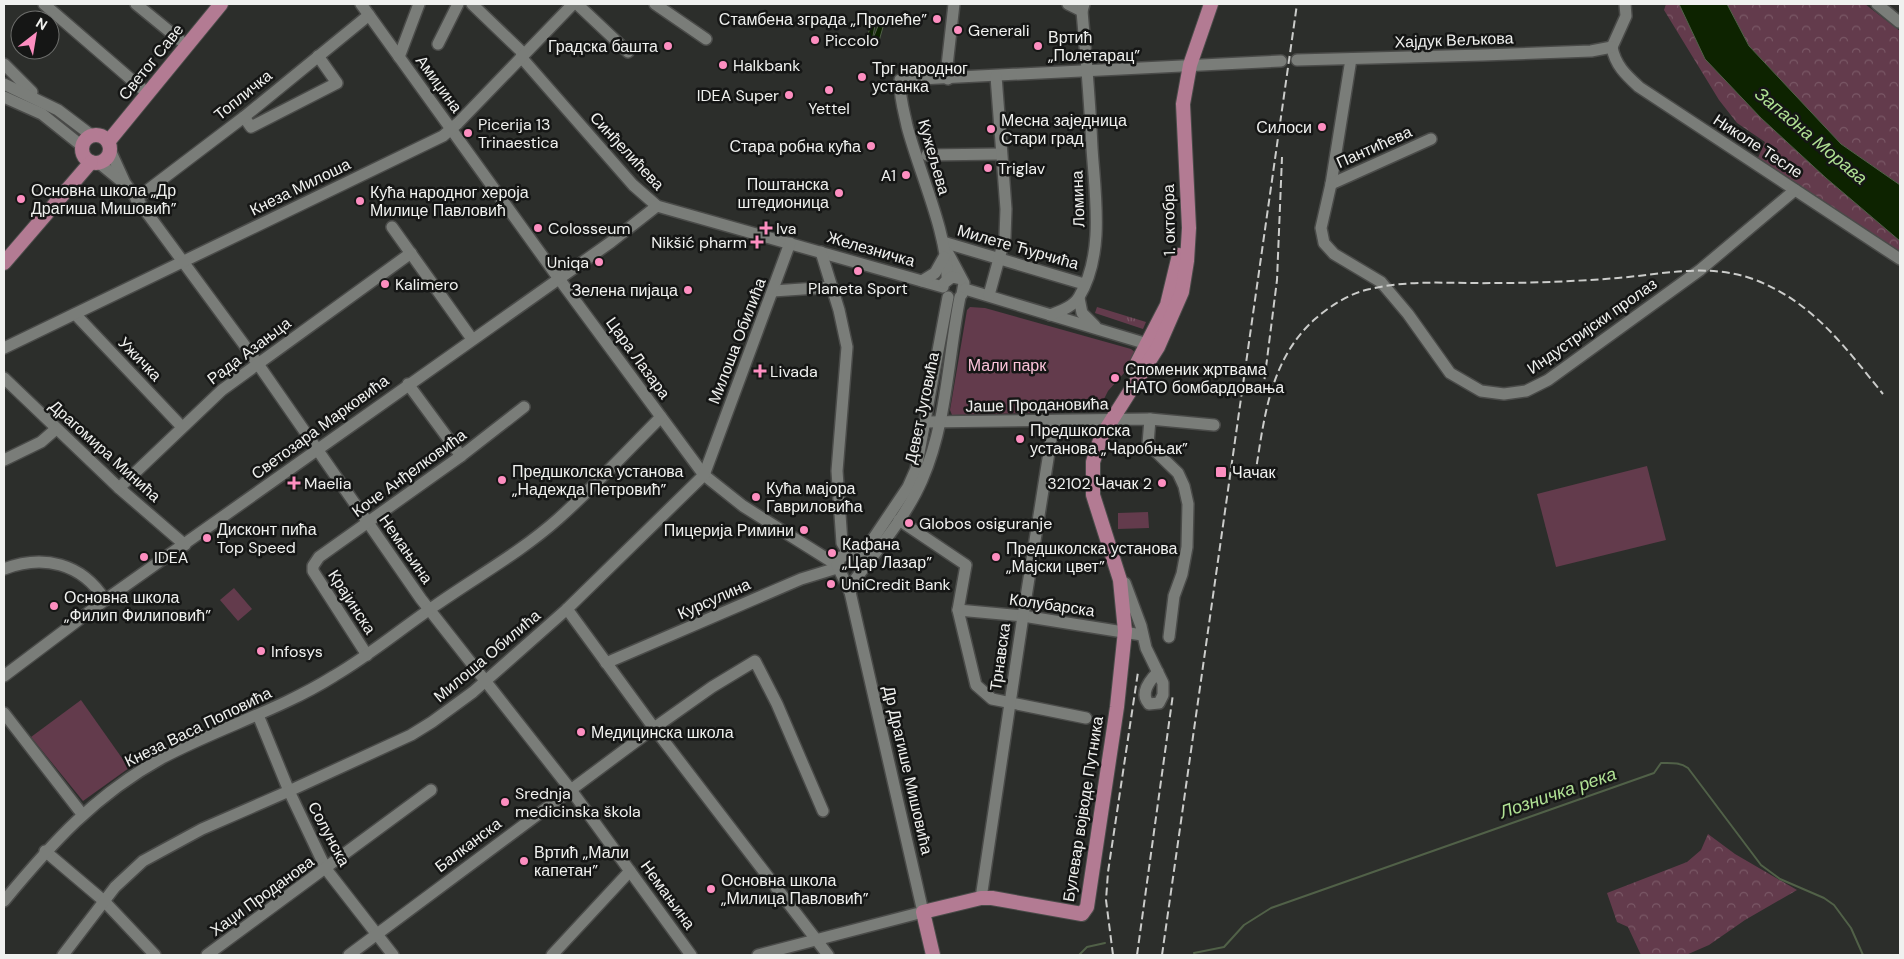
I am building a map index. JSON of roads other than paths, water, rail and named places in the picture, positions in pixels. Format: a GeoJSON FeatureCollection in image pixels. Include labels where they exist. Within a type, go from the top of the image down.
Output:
{"type":"FeatureCollection","features":[{"type":"Feature","properties":{"kind":"main road","name":"Светог Саве"},"geometry":{"type":"LineString","coordinates":[[144,91],[180,40],[210,4]]}},
{"type":"Feature","properties":{"kind":"main road","name":"Светог Саве"},"geometry":{"type":"LineString","coordinates":[[4,263],[144,91],[221,4]]}},
{"type":"Feature","properties":{"kind":"main road","name":"1. октобра"},"geometry":{"type":"LineString","coordinates":[[1110,420],[1153,346],[1171,292],[1180,251],[1181,227],[1174,132],[1187,65],[1203,4]]}},
{"type":"Feature","properties":{"kind":"main road","name":"1. октобра"},"geometry":{"type":"LineString","coordinates":[[1187,65],[1196,50],[1211,4]]}},
{"type":"Feature","properties":{"kind":"main road","name":"Светог Саве"},"geometry":{"type":"LineString","coordinates":[[4,249],[96,149]]}},
{"type":"Feature","properties":{"kind":"main road","name":"Булевар војводе Путника"},"geometry":{"type":"LineString","coordinates":[[981,898],[992,898],[1077,913],[1121,630],[1110,575],[1084,488],[1086,466],[1095,437],[1110,420]]}},
{"type":"Feature","properties":{"kind":"main road"},"geometry":{"type":"LineString","coordinates":[[923,912],[981,898]]}},
{"type":"Feature","properties":{"kind":"main road","name":"Др Драгише Мишовића"},"geometry":{"type":"LineString","coordinates":[[923,912],[933,955]]}},
{"type":"Feature","properties":{"kind":"street"},"geometry":{"type":"LineString","coordinates":[[44,4],[144,91]]}},
{"type":"Feature","properties":{"kind":"street"},"geometry":{"type":"LineString","coordinates":[[136,4],[180,40]]}},
{"type":"Feature","properties":{"kind":"street","name":"Амиџина"},"geometry":{"type":"LineString","coordinates":[[361,4],[452,130]]}},
{"type":"Feature","properties":{"kind":"street","name":"Амиџина"},"geometry":{"type":"LineString","coordinates":[[399,57],[419,4]]}},
{"type":"Feature","properties":{"kind":"street"},"geometry":{"type":"LineString","coordinates":[[438,44],[458,4]]}},
{"type":"Feature","properties":{"kind":"street","name":"Синђелићева"},"geometry":{"type":"LineString","coordinates":[[472,4],[523,56],[636,189],[657,206],[790,243]]}},
{"type":"Feature","properties":{"kind":"street","name":"Кнеза Милоша"},"geometry":{"type":"LineString","coordinates":[[4,348],[183,263],[452,130],[573,4]]}},
{"type":"Feature","properties":{"kind":"street"},"geometry":{"type":"LineString","coordinates":[[577,4],[628,52]]}},
{"type":"Feature","properties":{"kind":"street"},"geometry":{"type":"LineString","coordinates":[[655,4],[706,39]]}},
{"type":"Feature","properties":{"kind":"street"},"geometry":{"type":"LineString","coordinates":[[954,4],[947,66],[948,78],[1281,61]]}},
{"type":"Feature","properties":{"kind":"street"},"geometry":{"type":"LineString","coordinates":[[1068,4],[1083,7]]}},
{"type":"Feature","properties":{"kind":"street"},"geometry":{"type":"LineString","coordinates":[[1612,47],[1626,16],[1625,4]]}},
{"type":"Feature","properties":{"kind":"street"},"geometry":{"type":"LineString","coordinates":[[1877,4],[1899,22]]}},
{"type":"Feature","properties":{"kind":"street","name":"Ломина"},"geometry":{"type":"LineString","coordinates":[[1079,298],[1092,260],[1096,238],[1083,7]]}},
{"type":"Feature","properties":{"kind":"street","name":"Топличка"},"geometry":{"type":"LineString","coordinates":[[136,199],[244,117],[369,15]]}},
{"type":"Feature","properties":{"kind":"street","name":"Хајдук Вељкова"},"geometry":{"type":"LineString","coordinates":[[1297,60],[1591,51],[1612,47]]}},
{"type":"Feature","properties":{"kind":"street","name":"Николе Тесле"},"geometry":{"type":"LineString","coordinates":[[1612,47],[1614,58],[1620,68],[1639,87],[1900,259]]}},
{"type":"Feature","properties":{"kind":"street"},"geometry":{"type":"LineString","coordinates":[[1196,50],[1206,64]]}},
{"type":"Feature","properties":{"kind":"street"},"geometry":{"type":"LineString","coordinates":[[244,117],[251,127],[337,83],[318,56]]}},
{"type":"Feature","properties":{"kind":"street","name":"Индустријски пролаз"},"geometry":{"type":"LineString","coordinates":[[1351,59],[1331,184],[1321,228],[1324,243],[1328,249],[1381,282],[1408,314],[1450,373],[1481,391],[1504,394],[1526,392],[1548,380],[1700,270],[1795,190]]}},
{"type":"Feature","properties":{"kind":"street"},"geometry":{"type":"LineString","coordinates":[[4,64],[40,100],[96,149],[125,183]]}},
{"type":"Feature","properties":{"kind":"street"},"geometry":{"type":"LineString","coordinates":[[989,295],[1005,240],[1006,219],[996,76]]}},
{"type":"Feature","properties":{"kind":"street","name":"Кужељева"},"geometry":{"type":"LineString","coordinates":[[946,288],[945,256],[942,242],[913,149],[900,97],[900,80],[948,78]]}},
{"type":"Feature","properties":{"kind":"street"},"geometry":{"type":"LineString","coordinates":[[4,84],[40,100]]}},
{"type":"Feature","properties":{"kind":"street"},"geometry":{"type":"LineString","coordinates":[[4,97],[42,114],[96,149]]}},
{"type":"Feature","properties":{"kind":"street","name":"Цара Лазара"},"geometry":{"type":"LineString","coordinates":[[452,130],[704,474],[743,506],[839,570]]}},
{"type":"Feature","properties":{"kind":"street","name":"Пантићева"},"geometry":{"type":"LineString","coordinates":[[1331,184],[1431,139]]}},
{"type":"Feature","properties":{"kind":"street","name":"Немањина"},"geometry":{"type":"LineString","coordinates":[[96,149],[125,183],[257,364],[429,610],[570,790],[692,955]]}},
{"type":"Feature","properties":{"kind":"street"},"geometry":{"type":"LineString","coordinates":[[927,155],[1001,154]]}},
{"type":"Feature","properties":{"kind":"street","name":"Светозара Марковића"},"geometry":{"type":"LineString","coordinates":[[4,676],[105,600],[186,545],[657,206]]}},
{"type":"Feature","properties":{"kind":"street"},"geometry":{"type":"LineString","coordinates":[[392,227],[472,338]]}},
{"type":"Feature","properties":{"kind":"street","name":"Кужељева"},"geometry":{"type":"LineString","coordinates":[[942,242],[962,288]]}},
{"type":"Feature","properties":{"kind":"street","name":"Милете Ћурчића"},"geometry":{"type":"LineString","coordinates":[[942,242],[1084,284]]}},
{"type":"Feature","properties":{"kind":"street","name":"Железничка"},"geometry":{"type":"LineString","coordinates":[[790,243],[946,288]]}},
{"type":"Feature","properties":{"kind":"street","name":"Милоша Обилића"},"geometry":{"type":"LineString","coordinates":[[63,955],[127,874],[157,852],[202,829],[412,735],[455,706],[567,609],[704,474],[790,243]]}},
{"type":"Feature","properties":{"kind":"street"},"geometry":{"type":"LineString","coordinates":[[821,252],[847,347],[837,471],[843,545],[862,560],[860,573],[850,592]]}},
{"type":"Feature","properties":{"kind":"street","name":"Рада Азањца"},"geometry":{"type":"LineString","coordinates":[[119,488],[222,390],[411,253]]}},
{"type":"Feature","properties":{"kind":"street"},"geometry":{"type":"LineString","coordinates":[[922,281],[939,269],[945,256]]}},
{"type":"Feature","properties":{"kind":"street"},"geometry":{"type":"LineString","coordinates":[[962,288],[954,298],[946,288],[955,276],[962,288],[1153,346]]}},
{"type":"Feature","properties":{"kind":"street"},"geometry":{"type":"LineString","coordinates":[[773,291],[832,288]]}},
{"type":"Feature","properties":{"kind":"street","name":"Девет Југовића"},"geometry":{"type":"LineString","coordinates":[[852,554],[863,552],[869,546],[908,487],[919,458],[946,288]]}},
{"type":"Feature","properties":{"kind":"street","name":"Девет Југовића"},"geometry":{"type":"LineString","coordinates":[[860,573],[899,520],[922,480],[939,423],[962,288]]}},
{"type":"Feature","properties":{"kind":"street"},"geometry":{"type":"LineString","coordinates":[[958,309],[964,300],[977,292]]}},
{"type":"Feature","properties":{"kind":"street"},"geometry":{"type":"LineString","coordinates":[[1079,298],[1080,310],[1084,317],[1101,330]]}},
{"type":"Feature","properties":{"kind":"street"},"geometry":{"type":"LineString","coordinates":[[1050,315],[1067,308],[1079,298]]}},
{"type":"Feature","properties":{"kind":"street","name":"Ужичка"},"geometry":{"type":"LineString","coordinates":[[75,314],[182,427]]}},
{"type":"Feature","properties":{"kind":"street","name":"Драгомира Минића"},"geometry":{"type":"LineString","coordinates":[[4,378],[119,488],[186,545]]}},
{"type":"Feature","properties":{"kind":"street"},"geometry":{"type":"LineString","coordinates":[[408,384],[462,456]]}},
{"type":"Feature","properties":{"kind":"street","name":"Коче Анђелковића"},"geometry":{"type":"LineString","coordinates":[[313,566],[319,557],[462,456],[524,407]]}},
{"type":"Feature","properties":{"kind":"street","name":"Кнеза Васа Поповића"},"geometry":{"type":"LineString","coordinates":[[4,901],[45,851],[82,814],[118,785],[163,758],[258,715],[333,677],[367,655],[519,549],[557,520],[661,417]]}},
{"type":"Feature","properties":{"kind":"street"},"geometry":{"type":"LineString","coordinates":[[1150,419],[1148,444],[1178,473],[1184,486],[1188,504],[1187,547],[1182,574],[1174,596],[1169,637]]}},
{"type":"Feature","properties":{"kind":"street","name":"Јаше Продановића"},"geometry":{"type":"LineString","coordinates":[[926,422],[1150,419],[1214,425]]}},
{"type":"Feature","properties":{"kind":"street"},"geometry":{"type":"LineString","coordinates":[[1110,420],[1098,458],[1100,503],[1113,539],[1130,600],[1141,626],[1142,635],[1158,672]]}},
{"type":"Feature","properties":{"kind":"street","name":"Трнавска"},"geometry":{"type":"LineString","coordinates":[[981,898],[1022,616],[1054,421]]}},
{"type":"Feature","properties":{"kind":"street"},"geometry":{"type":"LineString","coordinates":[[4,460],[41,442],[56,429]]}},
{"type":"Feature","properties":{"kind":"street"},"geometry":{"type":"LineString","coordinates":[[899,520],[966,565],[958,610],[976,685],[992,699],[1086,718]]}},
{"type":"Feature","properties":{"kind":"street"},"geometry":{"type":"LineString","coordinates":[[852,554],[841,557],[839,570],[849,579],[860,573]]}},
{"type":"Feature","properties":{"kind":"street"},"geometry":{"type":"LineString","coordinates":[[4,569],[36,561],[58,563],[86,577],[105,600]]}},
{"type":"Feature","properties":{"kind":"street","name":"Крајинска"},"geometry":{"type":"LineString","coordinates":[[313,566],[313,571],[367,655]]}},
{"type":"Feature","properties":{"kind":"street","name":"Др Драгише Мишовића"},"geometry":{"type":"LineString","coordinates":[[839,570],[850,592],[923,912]]}},
{"type":"Feature","properties":{"kind":"street","name":"Курсулина"},"geometry":{"type":"LineString","coordinates":[[606,663],[801,579],[839,570]]}},
{"type":"Feature","properties":{"kind":"street"},"geometry":{"type":"LineString","coordinates":[[567,609],[654,728],[828,955]]}},
{"type":"Feature","properties":{"kind":"street","name":"Колубарска"},"geometry":{"type":"LineString","coordinates":[[958,610],[1022,616],[1121,630],[1142,635]]}},
{"type":"Feature","properties":{"kind":"street","name":"Балканска"},"geometry":{"type":"LineString","coordinates":[[349,955],[654,728],[712,687],[756,661],[777,704],[823,811]]}},
{"type":"Feature","properties":{"kind":"street"},"geometry":{"type":"LineString","coordinates":[[4,713],[82,814]]}},
{"type":"Feature","properties":{"kind":"street","name":"Солунска"},"geometry":{"type":"LineString","coordinates":[[258,715],[289,791],[326,868],[393,955]]}},
{"type":"Feature","properties":{"kind":"street","name":"Хаџи Проданова"},"geometry":{"type":"LineString","coordinates":[[207,955],[431,790]]}},
{"type":"Feature","properties":{"kind":"street"},"geometry":{"type":"LineString","coordinates":[[45,851],[104,901],[155,955]]}},
{"type":"Feature","properties":{"kind":"street"},"geometry":{"type":"LineString","coordinates":[[552,955],[630,871]]}},
{"type":"Feature","properties":{"kind":"street"},"geometry":{"type":"LineString","coordinates":[[758,955],[923,912]]}},
{"type":"Feature","properties":{"kind":"water","name":"Западна Морава"},"geometry":{"type":"Polygon","coordinates":[[[1679,4],[1727,4],[1749,46],[1841,144],[1900,185],[1900,241],[1826,178],[1761,118],[1705,59],[1679,4]]]}},
{"type":"Feature","properties":{"kind":"water"},"geometry":{"type":"Polygon","coordinates":[[[871,24],[875,25],[873,36],[878,26],[883,27],[877,48],[865,45],[871,24]]]}},
{"type":"Feature","properties":{"kind":"waterway","name":"Лозничка река"},"geometry":{"type":"LineString","coordinates":[[1194,953],[1224,947],[1244,925],[1271,908],[1654,773],[1661,763],[1668,763],[1679,764],[1688,768],[1761,865],[1780,879],[1824,898],[1834,905],[1851,928],[1863,955]]}},
{"type":"Feature","properties":{"kind":"waterway","name":"Лозничка река"},"geometry":{"type":"LineString","coordinates":[[1079,955],[1087,947],[1105,943]]}},
{"type":"Feature","properties":{"kind":"railway"},"geometry":{"type":"LineString","coordinates":[[1162,955],[1297,4]]}},
{"type":"Feature","properties":{"kind":"railway"},"geometry":{"type":"LineString","coordinates":[[1263,391],[1277,280],[1282,157]]}},
{"type":"Feature","properties":{"kind":"railway"},"geometry":{"type":"LineString","coordinates":[[1255,476],[1271,392],[1287,353],[1300,335],[1327,309],[1355,294],[1386,286],[1418,283],[1573,281],[1686,271],[1736,274],[1774,288],[1810,313],[1841,343],[1883,394]]}},
{"type":"Feature","properties":{"kind":"railway"},"geometry":{"type":"LineString","coordinates":[[1113,955],[1106,900],[1108,872],[1138,672]]}},
{"type":"Feature","properties":{"kind":"railway"},"geometry":{"type":"LineString","coordinates":[[1137,955],[1173,694]]}},
{"type":"Feature","properties":{"kind":"place","name":"Стамбена зграда „Пролеће”"},"geometry":{"type":"Point","coordinates":[937,19]}},
{"type":"Feature","properties":{"kind":"place","name":"Generali"},"geometry":{"type":"Point","coordinates":[958,30]}},
{"type":"Feature","properties":{"kind":"place","name":"Piccolo"},"geometry":{"type":"Point","coordinates":[815,40]}},
{"type":"Feature","properties":{"kind":"place","name":"Градска башта"},"geometry":{"type":"Point","coordinates":[668,46]}},
{"type":"Feature","properties":{"kind":"place","name":"Вртић „Полетарац”"},"geometry":{"type":"Point","coordinates":[1038,46]}},
{"type":"Feature","properties":{"kind":"place","name":"Halkbank"},"geometry":{"type":"Point","coordinates":[723,65]}},
{"type":"Feature","properties":{"kind":"place","name":"Трг народног устанка"},"geometry":{"type":"Point","coordinates":[862,77]}},
{"type":"Feature","properties":{"kind":"place","name":"Yettel"},"geometry":{"type":"Point","coordinates":[829,90]}},
{"type":"Feature","properties":{"kind":"place","name":"IDEA Super"},"geometry":{"type":"Point","coordinates":[789,95]}},
{"type":"Feature","properties":{"kind":"place","name":"Силоси"},"geometry":{"type":"Point","coordinates":[1322,127]}},
{"type":"Feature","properties":{"kind":"place","name":"Месна заједница Стари град"},"geometry":{"type":"Point","coordinates":[991,129]}},
{"type":"Feature","properties":{"kind":"place","name":"Picerija 13 Trinaestica"},"geometry":{"type":"Point","coordinates":[468,133]}},
{"type":"Feature","properties":{"kind":"place","name":"Стара робна кућа"},"geometry":{"type":"Point","coordinates":[871,146]}},
{"type":"Feature","properties":{"kind":"place","name":"Triglav"},"geometry":{"type":"Point","coordinates":[988,168]}},
{"type":"Feature","properties":{"kind":"place","name":"A1"},"geometry":{"type":"Point","coordinates":[906,175]}},
{"type":"Feature","properties":{"kind":"place","name":"Поштанска штедионица"},"geometry":{"type":"Point","coordinates":[839,193]}},
{"type":"Feature","properties":{"kind":"place","name":"Основна школа „Др Драгиша Мишовић”"},"geometry":{"type":"Point","coordinates":[21,199]}},
{"type":"Feature","properties":{"kind":"place","name":"Кућа народног хероја Милице Павловић"},"geometry":{"type":"Point","coordinates":[360,201]}},
{"type":"Feature","properties":{"kind":"place","name":"Colosseum"},"geometry":{"type":"Point","coordinates":[538,228]}},
{"type":"Feature","properties":{"kind":"place","name":"Iva"},"geometry":{"type":"Point","coordinates":[766,228]}},
{"type":"Feature","properties":{"kind":"place","name":"Nikšić pharm"},"geometry":{"type":"Point","coordinates":[757,242]}},
{"type":"Feature","properties":{"kind":"place","name":"Uniqa"},"geometry":{"type":"Point","coordinates":[599,262]}},
{"type":"Feature","properties":{"kind":"place","name":"Planeta Sport"},"geometry":{"type":"Point","coordinates":[858,271]}},
{"type":"Feature","properties":{"kind":"place","name":"Kalimero"},"geometry":{"type":"Point","coordinates":[385,284]}},
{"type":"Feature","properties":{"kind":"place","name":"Зелена пијаца"},"geometry":{"type":"Point","coordinates":[688,290]}},
{"type":"Feature","properties":{"kind":"place","name":"Livada"},"geometry":{"type":"Point","coordinates":[760,371]}},
{"type":"Feature","properties":{"kind":"place","name":"Споменик жртвама НАТО бомбардовања"},"geometry":{"type":"Point","coordinates":[1115,378]}},
{"type":"Feature","properties":{"kind":"place","name":"Предшколска установа „Чаробњак”"},"geometry":{"type":"Point","coordinates":[1020,439]}},
{"type":"Feature","properties":{"kind":"place","name":"Чачак"},"geometry":{"type":"Point","coordinates":[1221,472]}},
{"type":"Feature","properties":{"kind":"place","name":"Предшколска установа „Надежда Петровић”"},"geometry":{"type":"Point","coordinates":[502,480]}},
{"type":"Feature","properties":{"kind":"place","name":"Maelia"},"geometry":{"type":"Point","coordinates":[294,483]}},
{"type":"Feature","properties":{"kind":"place","name":"32102 Чачак 2"},"geometry":{"type":"Point","coordinates":[1162,483]}},
{"type":"Feature","properties":{"kind":"place","name":"Кућа мајора Гавриловића"},"geometry":{"type":"Point","coordinates":[756,497]}},
{"type":"Feature","properties":{"kind":"place","name":"Globos osiguranje"},"geometry":{"type":"Point","coordinates":[909,523]}},
{"type":"Feature","properties":{"kind":"place","name":"Пицерија Римини"},"geometry":{"type":"Point","coordinates":[804,530]}},
{"type":"Feature","properties":{"kind":"place","name":"Дисконт пића Top Speed"},"geometry":{"type":"Point","coordinates":[207,538]}},
{"type":"Feature","properties":{"kind":"place","name":"Кафана „Цар Лазар”"},"geometry":{"type":"Point","coordinates":[832,553]}},
{"type":"Feature","properties":{"kind":"place","name":"IDEA"},"geometry":{"type":"Point","coordinates":[144,557]}},
{"type":"Feature","properties":{"kind":"place","name":"Предшколска установа „Мајски цвет”"},"geometry":{"type":"Point","coordinates":[996,557]}},
{"type":"Feature","properties":{"kind":"place","name":"UniCredit Bank"},"geometry":{"type":"Point","coordinates":[831,584]}},
{"type":"Feature","properties":{"kind":"place","name":"Основна школа „Филип Филиповић”"},"geometry":{"type":"Point","coordinates":[54,606]}},
{"type":"Feature","properties":{"kind":"place","name":"Infosys"},"geometry":{"type":"Point","coordinates":[261,651]}},
{"type":"Feature","properties":{"kind":"place","name":"Медицинска школа"},"geometry":{"type":"Point","coordinates":[581,732]}},
{"type":"Feature","properties":{"kind":"place","name":"Srednja medicinska škola"},"geometry":{"type":"Point","coordinates":[505,802]}},
{"type":"Feature","properties":{"kind":"place","name":"Вртић „Мали капетан”"},"geometry":{"type":"Point","coordinates":[524,861]}},
{"type":"Feature","properties":{"kind":"place","name":"Основна школа „Милица Павловић”"},"geometry":{"type":"Point","coordinates":[711,889]}},
{"type":"Feature","properties":{"kind":"park label","name":"Мали парк"},"geometry":{"type":"Point","coordinates":[1007,365]}}]}
